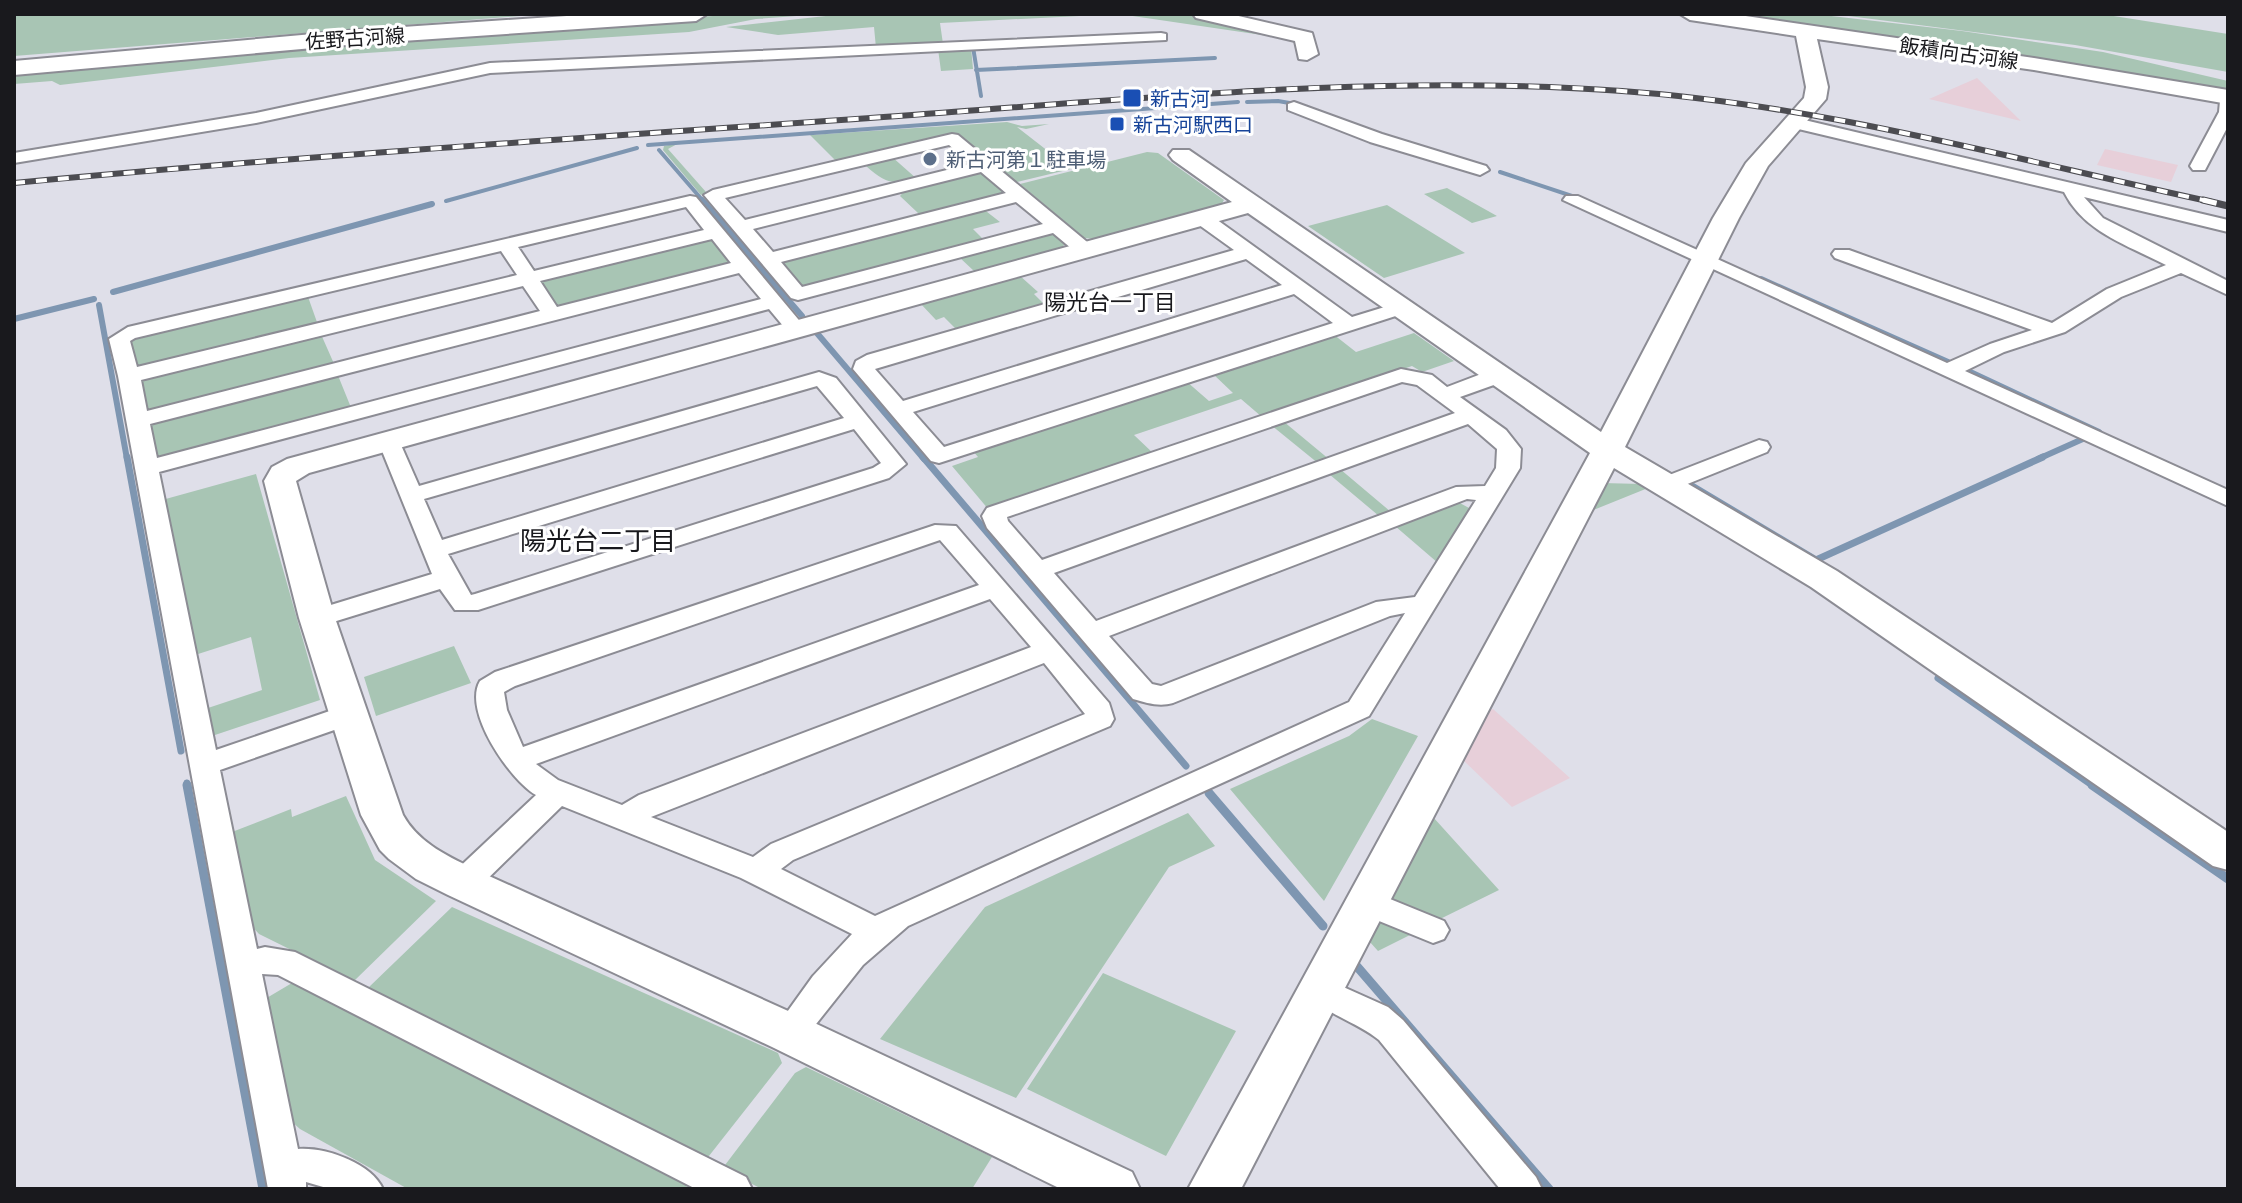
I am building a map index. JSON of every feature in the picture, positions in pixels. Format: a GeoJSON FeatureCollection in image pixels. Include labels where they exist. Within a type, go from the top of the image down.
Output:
{"type":"FeatureCollection","features":[{"type":"Feature","properties":{"kind":"main road","name":"佐野古河線"},"geometry":{"type":"LineString","coordinates":[[14,65],[696,14]]}},
{"type":"Feature","properties":{"kind":"street"},"geometry":{"type":"LineString","coordinates":[[1203,14],[1305,37],[1307,54]]}},
{"type":"Feature","properties":{"kind":"street","name":"飯積向古河線"},"geometry":{"type":"LineString","coordinates":[[1690,14],[2228,99]]}},
{"type":"Feature","properties":{"kind":"street"},"geometry":{"type":"LineString","coordinates":[[1214,1189],[1608,451],[1705,259],[1758,163],[1796,123],[1816,94],[1805,31]]}},
{"type":"Feature","properties":{"kind":"street"},"geometry":{"type":"LineString","coordinates":[[14,158],[243,120],[490,68],[1161,37]]}},
{"type":"Feature","properties":{"kind":"street"},"geometry":{"type":"LineString","coordinates":[[2199,166],[2227,112],[2228,99]]}},
{"type":"Feature","properties":{"kind":"street"},"geometry":{"type":"LineString","coordinates":[[1294,107],[1376,138],[1480,170]]}},
{"type":"Feature","properties":{"kind":"street"},"geometry":{"type":"LineString","coordinates":[[1796,123],[2228,226]]}},
{"type":"Feature","properties":{"kind":"street"},"geometry":{"type":"LineString","coordinates":[[1057,226],[798,294],[713,195],[952,139],[1020,195],[1057,226],[1085,250]]}},
{"type":"Feature","properties":{"kind":"street"},"geometry":{"type":"LineString","coordinates":[[1181,155],[1608,451],[1824,579],[2228,854]]}},
{"type":"Feature","properties":{"kind":"street"},"geometry":{"type":"LineString","coordinates":[[854,162],[918,221]]}},
{"type":"Feature","properties":{"kind":"street"},"geometry":{"type":"LineString","coordinates":[[740,227],[985,166]]}},
{"type":"Feature","properties":{"kind":"street"},"geometry":{"type":"LineString","coordinates":[[2071,189],[2081,208],[2096,222],[2228,289]]}},
{"type":"Feature","properties":{"kind":"street"},"geometry":{"type":"LineString","coordinates":[[770,259],[1020,195]]}},
{"type":"Feature","properties":{"kind":"street"},"geometry":{"type":"LineString","coordinates":[[1572,200],[2228,499]]}},
{"type":"Feature","properties":{"kind":"street"},"geometry":{"type":"LineString","coordinates":[[285,1180],[129,376],[119,339],[128,333],[690,201],[784,315]]}},
{"type":"Feature","properties":{"kind":"street"},"geometry":{"type":"LineString","coordinates":[[146,468],[784,315],[1085,250],[1251,204]]}},
{"type":"Feature","properties":{"kind":"street"},"geometry":{"type":"LineString","coordinates":[[1202,218],[1348,324]]}},
{"type":"Feature","properties":{"kind":"street"},"geometry":{"type":"LineString","coordinates":[[129,376],[714,233]]}},
{"type":"Feature","properties":{"kind":"street"},"geometry":{"type":"LineString","coordinates":[[506,244],[552,314]]}},
{"type":"Feature","properties":{"kind":"street"},"geometry":{"type":"LineString","coordinates":[[1248,252],[868,363],[864,369],[939,456],[1401,308]]}},
{"type":"Feature","properties":{"kind":"street"},"geometry":{"type":"LineString","coordinates":[[1842,254],[2051,329]]}},
{"type":"Feature","properties":{"kind":"street"},"geometry":{"type":"LineString","coordinates":[[137,420],[742,266]]}},
{"type":"Feature","properties":{"kind":"street"},"geometry":{"type":"LineString","coordinates":[[1950,370],[1997,348],[2058,328],[2114,293],[2180,266]]}},
{"type":"Feature","properties":{"kind":"street"},"geometry":{"type":"LineString","coordinates":[[899,409],[1296,287]]}},
{"type":"Feature","properties":{"kind":"street"},"geometry":{"type":"LineString","coordinates":[[784,315],[389,441],[298,466],[281,477],[317,618],[377,802],[395,839],[431,867],[789,1033],[1072,1181],[1114,1189]]}},
{"type":"Feature","properties":{"kind":"street"},"geometry":{"type":"LineString","coordinates":[[1444,395],[1497,376]]}},
{"type":"Feature","properties":{"kind":"street"},"geometry":{"type":"LineString","coordinates":[[789,1033],[848,956],[874,931],[922,903],[1359,709],[1423,607],[1508,468],[1509,449],[1498,435],[1417,377],[1395,377],[996,513],[996,523],[1094,632],[1143,692],[1163,696],[1385,608],[1409,604],[1423,607]]}},
{"type":"Feature","properties":{"kind":"street"},"geometry":{"type":"LineString","coordinates":[[389,441],[412,495],[457,598],[464,604],[892,468],[891,460],[828,383],[819,378],[808,378],[412,495]]}},
{"type":"Feature","properties":{"kind":"street"},"geometry":{"type":"LineString","coordinates":[[1039,570],[1471,415]]}},
{"type":"Feature","properties":{"kind":"street"},"geometry":{"type":"LineString","coordinates":[[436,550],[857,421]]}},
{"type":"Feature","properties":{"kind":"street"},"geometry":{"type":"LineString","coordinates":[[1667,484],[1759,447]]}},
{"type":"Feature","properties":{"kind":"street"},"geometry":{"type":"LineString","coordinates":[[1094,632],[1464,492],[1493,493]]}},
{"type":"Feature","properties":{"kind":"street"},"geometry":{"type":"LineString","coordinates":[[754,872],[782,852],[1098,721],[1101,715],[1099,710],[952,534],[943,531],[505,679],[490,688],[489,696],[517,760],[535,780],[754,872],[852,917],[874,931]]}},
{"type":"Feature","properties":{"kind":"street"},"geometry":{"type":"LineString","coordinates":[[317,618],[448,578]]}},
{"type":"Feature","properties":{"kind":"street"},"geometry":{"type":"LineString","coordinates":[[517,760],[995,588]]}},
{"type":"Feature","properties":{"kind":"street"},"geometry":{"type":"LineString","coordinates":[[625,818],[650,803],[1048,651]]}},
{"type":"Feature","properties":{"kind":"street"},"geometry":{"type":"LineString","coordinates":[[204,765],[350,714]]}},
{"type":"Feature","properties":{"kind":"street"},"geometry":{"type":"LineString","coordinates":[[463,883],[559,791]]}},
{"type":"Feature","properties":{"kind":"street"},"geometry":{"type":"LineString","coordinates":[[1368,903],[1433,930]]}},
{"type":"Feature","properties":{"kind":"street"},"geometry":{"type":"LineString","coordinates":[[243,967],[265,960],[283,962],[733,1189]]}},
{"type":"Feature","properties":{"kind":"street"},"geometry":{"type":"LineString","coordinates":[[1321,991],[1376,1017],[1391,1030],[1523,1189]]}},
{"type":"Feature","properties":{"kind":"street"},"geometry":{"type":"LineString","coordinates":[[285,1180],[301,1164],[325,1167],[364,1189]]}},
{"type":"Feature","properties":{"kind":"shaded area"},"geometry":{"type":"Polygon","coordinates":[[[1977,78],[2021,121],[1929,99],[1977,78]]]}},
{"type":"Feature","properties":{"kind":"shaded area"},"geometry":{"type":"Polygon","coordinates":[[[2105,149],[2178,165],[2171,182],[2097,165],[2105,149]]]}},
{"type":"Feature","properties":{"kind":"shaded area"},"geometry":{"type":"Polygon","coordinates":[[[1493,709],[1570,778],[1512,807],[1463,760],[1486,712],[1493,709]]]}},
{"type":"Feature","properties":{"kind":"green space"},"geometry":{"type":"Polygon","coordinates":[[[14,14],[545,14],[14,56],[14,14]]]}},
{"type":"Feature","properties":{"kind":"green space"},"geometry":{"type":"Polygon","coordinates":[[[585,14],[665,14],[108,58],[14,60],[281,36],[585,14]]]}},
{"type":"Feature","properties":{"kind":"green space"},"geometry":{"type":"Polygon","coordinates":[[[824,14],[756,19],[689,32],[289,58],[60,85],[52,81],[14,84],[14,75],[389,38],[713,16],[824,14]]]}},
{"type":"Feature","properties":{"kind":"green space"},"geometry":{"type":"Polygon","coordinates":[[[844,14],[1119,14],[940,23],[943,44],[876,48],[874,27],[778,35],[726,27],[844,14]]]}},
{"type":"Feature","properties":{"kind":"green space"},"geometry":{"type":"Polygon","coordinates":[[[1119,14],[1192,14],[1291,36],[1298,42],[1295,44],[1289,39],[1119,14]]]}},
{"type":"Feature","properties":{"kind":"green space"},"geometry":{"type":"Polygon","coordinates":[[[1707,14],[1814,14],[1962,31],[2103,52],[2228,81],[2228,95],[1707,14]]]}},
{"type":"Feature","properties":{"kind":"green space"},"geometry":{"type":"Polygon","coordinates":[[[1833,14],[2101,14],[2228,34],[2228,72],[2075,45],[1833,14]]]}},
{"type":"Feature","properties":{"kind":"green space"},"geometry":{"type":"Polygon","coordinates":[[[971,47],[973,69],[941,71],[938,49],[971,47]]]}},
{"type":"Feature","properties":{"kind":"green space"},"geometry":{"type":"Polygon","coordinates":[[[1007,122],[1022,126],[1049,124],[1026,129],[1017,127],[1071,169],[1017,182],[958,135],[701,195],[663,150],[664,146],[679,143],[668,149],[706,192],[836,161],[810,135],[1007,122]]]}},
{"type":"Feature","properties":{"kind":"green space"},"geometry":{"type":"Polygon","coordinates":[[[1147,152],[1158,153],[1224,200],[1221,205],[1095,239],[1084,238],[1020,184],[1147,152]]]}},
{"type":"Feature","properties":{"kind":"green space"},"geometry":{"type":"Polygon","coordinates":[[[891,156],[917,179],[889,181],[866,166],[870,161],[891,156]]]}},
{"type":"Feature","properties":{"kind":"green space"},"geometry":{"type":"Polygon","coordinates":[[[971,173],[983,174],[1004,192],[1000,197],[930,215],[918,213],[900,196],[906,189],[971,173]]]}},
{"type":"Feature","properties":{"kind":"green space"},"geometry":{"type":"Polygon","coordinates":[[[1447,188],[1497,216],[1472,223],[1424,194],[1447,188]]]}},
{"type":"Feature","properties":{"kind":"green space"},"geometry":{"type":"Polygon","coordinates":[[[1387,205],[1465,253],[1384,278],[1308,226],[1387,205]]]}},
{"type":"Feature","properties":{"kind":"green space"},"geometry":{"type":"Polygon","coordinates":[[[982,208],[1000,222],[973,229],[986,242],[813,288],[799,286],[782,266],[790,258],[982,208]]]}},
{"type":"Feature","properties":{"kind":"green space"},"geometry":{"type":"Polygon","coordinates":[[[1043,234],[1055,235],[1065,243],[1062,248],[975,272],[958,256],[1043,234]]]}},
{"type":"Feature","properties":{"kind":"green space"},"geometry":{"type":"Polygon","coordinates":[[[701,239],[712,241],[729,261],[724,266],[565,307],[554,305],[540,283],[546,278],[701,239]]]}},
{"type":"Feature","properties":{"kind":"green space"},"geometry":{"type":"Polygon","coordinates":[[[1019,275],[1038,292],[1034,294],[1046,306],[959,332],[944,317],[936,320],[920,303],[1019,275]]]}},
{"type":"Feature","properties":{"kind":"green space"},"geometry":{"type":"Polygon","coordinates":[[[307,294],[318,325],[146,367],[135,365],[129,340],[140,333],[307,294]]]}},
{"type":"Feature","properties":{"kind":"green space"},"geometry":{"type":"Polygon","coordinates":[[[320,332],[335,366],[156,411],[143,409],[137,383],[149,375],[320,332]]]}},
{"type":"Feature","properties":{"kind":"green space"},"geometry":{"type":"Polygon","coordinates":[[[1414,333],[1454,361],[1422,372],[1412,366],[1262,417],[1241,399],[1134,435],[1154,454],[989,510],[952,466],[978,457],[973,451],[1186,381],[1209,401],[1233,393],[1212,373],[1333,334],[1356,352],[1414,333]]]}},
{"type":"Feature","properties":{"kind":"green space"},"geometry":{"type":"Polygon","coordinates":[[[337,373],[352,410],[167,458],[153,456],[147,428],[158,419],[337,373]]]}},
{"type":"Feature","properties":{"kind":"green space"},"geometry":{"type":"Polygon","coordinates":[[[1283,421],[1330,460],[1319,464],[1271,425],[1283,421]]]}},
{"type":"Feature","properties":{"kind":"green space"},"geometry":{"type":"Polygon","coordinates":[[[1340,469],[1391,512],[1379,516],[1329,474],[1340,469]]]}},
{"type":"Feature","properties":{"kind":"green space"},"geometry":{"type":"Polygon","coordinates":[[[256,474],[320,700],[212,736],[205,709],[262,690],[251,637],[195,655],[162,500],[256,474]]]}},
{"type":"Feature","properties":{"kind":"green space"},"geometry":{"type":"Polygon","coordinates":[[[1602,483],[1642,484],[1648,488],[1586,513],[1602,483]]]}},
{"type":"Feature","properties":{"kind":"green space"},"geometry":{"type":"Polygon","coordinates":[[[1456,501],[1471,509],[1438,563],[1395,526],[1456,501]]]}},
{"type":"Feature","properties":{"kind":"green space"},"geometry":{"type":"Polygon","coordinates":[[[454,646],[471,683],[376,716],[364,677],[454,646]]]}},
{"type":"Feature","properties":{"kind":"green space"},"geometry":{"type":"Polygon","coordinates":[[[1372,719],[1418,736],[1324,901],[1230,789],[1349,736],[1372,719]]]}},
{"type":"Feature","properties":{"kind":"green space"},"geometry":{"type":"Polygon","coordinates":[[[346,796],[375,860],[436,901],[354,981],[259,934],[250,924],[232,832],[291,809],[292,817],[346,796]]]}},
{"type":"Feature","properties":{"kind":"green space"},"geometry":{"type":"Polygon","coordinates":[[[1188,813],[1215,846],[1169,867],[1016,1098],[880,1039],[985,907],[1188,813]]]}},
{"type":"Feature","properties":{"kind":"green space"},"geometry":{"type":"Polygon","coordinates":[[[1433,817],[1499,890],[1436,921],[1391,903],[1389,892],[1433,817]]]}},
{"type":"Feature","properties":{"kind":"green space"},"geometry":{"type":"Polygon","coordinates":[[[452,907],[778,1053],[782,1063],[705,1161],[368,988],[452,907]]]}},
{"type":"Feature","properties":{"kind":"green space"},"geometry":{"type":"Polygon","coordinates":[[[1384,921],[1414,933],[1378,951],[1369,941],[1378,924],[1384,921]]]}},
{"type":"Feature","properties":{"kind":"green space"},"geometry":{"type":"Polygon","coordinates":[[[1103,973],[1236,1031],[1166,1156],[1027,1089],[1103,973]]]}},
{"type":"Feature","properties":{"kind":"green space"},"geometry":{"type":"Polygon","coordinates":[[[292,983],[689,1183],[685,1189],[408,1189],[300,1129],[290,1120],[265,999],[292,983]]]}},
{"type":"Feature","properties":{"kind":"green space"},"geometry":{"type":"Polygon","coordinates":[[[806,1067],[992,1157],[972,1189],[762,1189],[722,1169],[795,1073],[806,1067]]]}},
{"type":"Feature","properties":{"kind":"waterway"},"geometry":{"type":"LineString","coordinates":[[973,47],[977,70]]}},
{"type":"Feature","properties":{"kind":"waterway"},"geometry":{"type":"LineString","coordinates":[[977,70],[1215,58]]}},
{"type":"Feature","properties":{"kind":"waterway"},"geometry":{"type":"LineString","coordinates":[[977,70],[981,96]]}},
{"type":"Feature","properties":{"kind":"waterway"},"geometry":{"type":"LineString","coordinates":[[1247,102],[1278,101],[1301,105]]}},
{"type":"Feature","properties":{"kind":"waterway"},"geometry":{"type":"LineString","coordinates":[[648,145],[1238,102]]}},
{"type":"Feature","properties":{"kind":"waterway"},"geometry":{"type":"LineString","coordinates":[[446,201],[637,148]]}},
{"type":"Feature","properties":{"kind":"waterway"},"geometry":{"type":"LineString","coordinates":[[659,150],[704,202]]}},
{"type":"Feature","properties":{"kind":"waterway"},"geometry":{"type":"LineString","coordinates":[[1500,172],[1581,199]]}},
{"type":"Feature","properties":{"kind":"waterway"},"geometry":{"type":"LineString","coordinates":[[702,200],[802,316]]}},
{"type":"Feature","properties":{"kind":"waterway"},"geometry":{"type":"LineString","coordinates":[[113,292],[432,204]]}},
{"type":"Feature","properties":{"kind":"waterway"},"geometry":{"type":"LineString","coordinates":[[1761,279],[1948,362]]}},
{"type":"Feature","properties":{"kind":"waterway"},"geometry":{"type":"LineString","coordinates":[[14,319],[94,299]]}},
{"type":"Feature","properties":{"kind":"waterway"},"geometry":{"type":"LineString","coordinates":[[99,305],[127,459]]}},
{"type":"Feature","properties":{"kind":"waterway"},"geometry":{"type":"LineString","coordinates":[[816,332],[924,459]]}},
{"type":"Feature","properties":{"kind":"waterway"},"geometry":{"type":"LineString","coordinates":[[1966,370],[2099,432]]}},
{"type":"Feature","properties":{"kind":"waterway"},"geometry":{"type":"LineString","coordinates":[[2038,459],[2085,438]]}},
{"type":"Feature","properties":{"kind":"waterway"},"geometry":{"type":"LineString","coordinates":[[127,457],[181,751]]}},
{"type":"Feature","properties":{"kind":"waterway"},"geometry":{"type":"LineString","coordinates":[[923,457],[1186,766]]}},
{"type":"Feature","properties":{"kind":"waterway"},"geometry":{"type":"LineString","coordinates":[[1687,483],[1816,560],[2043,457]]}},
{"type":"Feature","properties":{"kind":"waterway"},"geometry":{"type":"LineString","coordinates":[[1938,678],[2095,787]]}},
{"type":"Feature","properties":{"kind":"waterway"},"geometry":{"type":"LineString","coordinates":[[187,783],[188,787]]}},
{"type":"Feature","properties":{"kind":"waterway"},"geometry":{"type":"LineString","coordinates":[[187,785],[263,1189]]}},
{"type":"Feature","properties":{"kind":"waterway"},"geometry":{"type":"LineString","coordinates":[[2092,785],[2228,879]]}},
{"type":"Feature","properties":{"kind":"waterway"},"geometry":{"type":"LineString","coordinates":[[1209,793],[1323,926]]}},
{"type":"Feature","properties":{"kind":"waterway"},"geometry":{"type":"LineString","coordinates":[[1354,963],[1549,1189]]}},
{"type":"Feature","properties":{"kind":"railway"},"geometry":{"type":"LineString","coordinates":[[14,183],[351,155],[1178,95],[1444,85],[1622,91],[1771,108],[1918,136],[2212,202]]}},
{"type":"Feature","properties":{"kind":"railway"},"geometry":{"type":"LineString","coordinates":[[2203,200],[2228,206]]}},
{"type":"Feature","properties":{"kind":"place","name":"新古河"},"geometry":{"type":"Point","coordinates":[1132,98]}},
{"type":"Feature","properties":{"kind":"place","name":"新古河駅西口"},"geometry":{"type":"Point","coordinates":[1117,124]}},
{"type":"Feature","properties":{"kind":"place","name":"新古河第１駐車場"},"geometry":{"type":"Point","coordinates":[930,159]}},
{"type":"Feature","properties":{"kind":"district","name":"陽光台一丁目"},"geometry":{"type":"Point","coordinates":[1110,302]}},
{"type":"Feature","properties":{"kind":"district","name":"陽光台二丁目"},"geometry":{"type":"Point","coordinates":[598,540]}}]}
